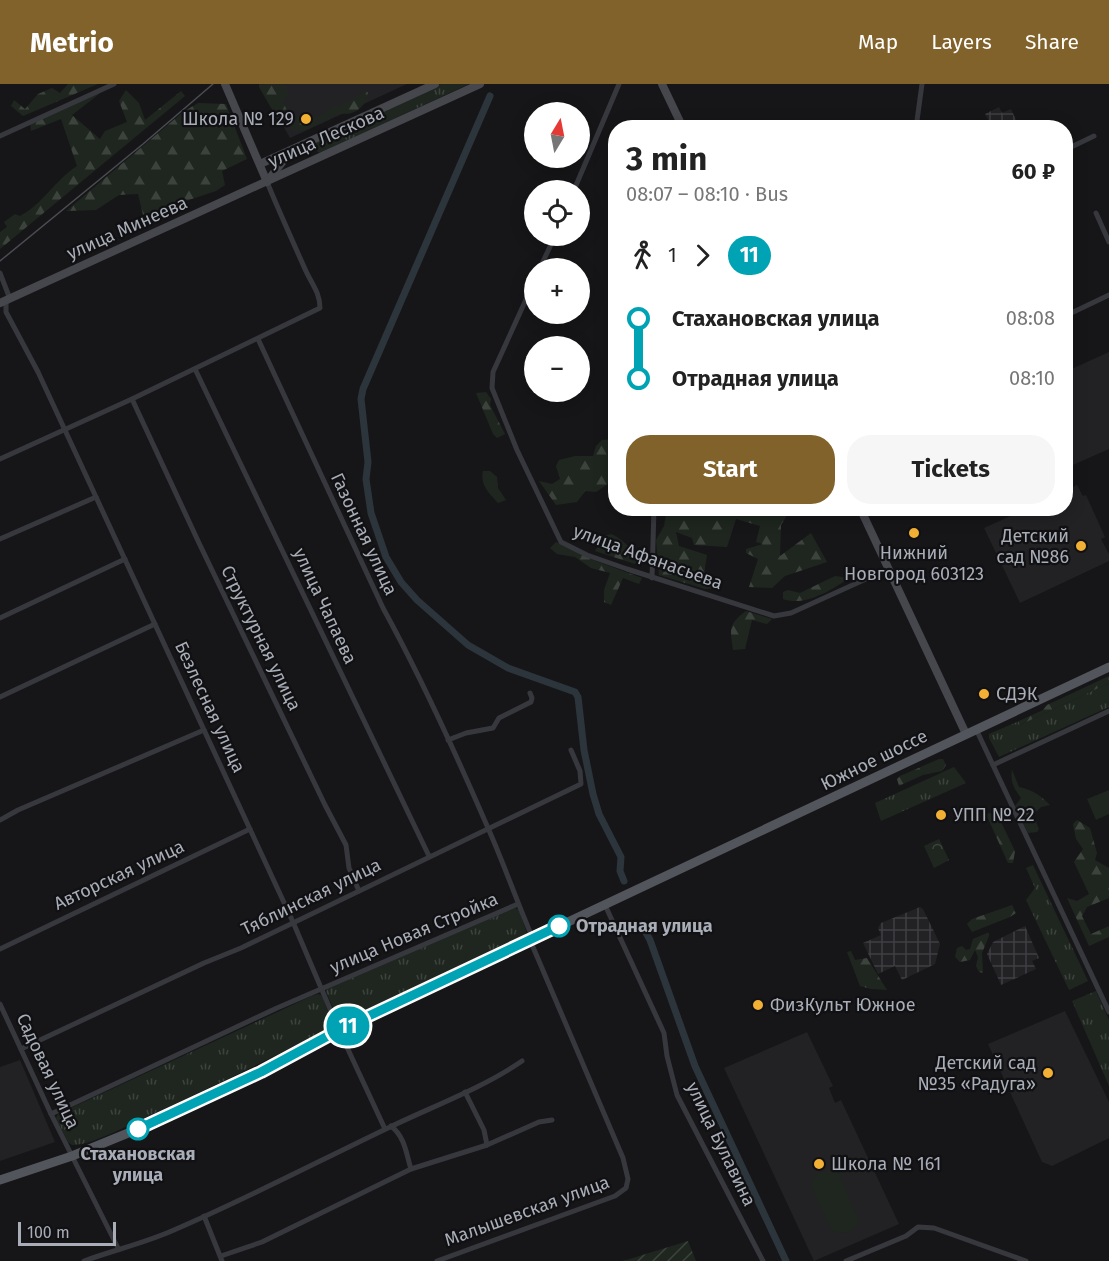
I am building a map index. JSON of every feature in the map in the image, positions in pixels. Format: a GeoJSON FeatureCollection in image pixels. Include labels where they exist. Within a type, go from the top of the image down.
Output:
{"type":"FeatureCollection","features":[{"type":"Feature","properties":{"kind":"main road"},"geometry":{"type":"LineString","coordinates":[[225,84],[267,182]]}},
{"type":"Feature","properties":{"kind":"main road","name":"улица Лескова"},"geometry":{"type":"LineString","coordinates":[[267,182],[290,153],[435,84]]}},
{"type":"Feature","properties":{"kind":"main road","name":"улица Лескова"},"geometry":{"type":"LineString","coordinates":[[267,182],[480,84]]}},
{"type":"Feature","properties":{"kind":"main road"},"geometry":{"type":"LineString","coordinates":[[662,84],[678,120]]}},
{"type":"Feature","properties":{"kind":"main road"},"geometry":{"type":"LineString","coordinates":[[260,164],[290,153],[288,165],[291,168],[300,167]]}},
{"type":"Feature","properties":{"kind":"main road","name":"улица Минеева"},"geometry":{"type":"LineString","coordinates":[[6,301],[267,182]]}},
{"type":"Feature","properties":{"kind":"main road"},"geometry":{"type":"LineString","coordinates":[[864,516],[966,734]]}},
{"type":"Feature","properties":{"kind":"main road","name":"Южное шоссе"},"geometry":{"type":"LineString","coordinates":[[0,1180],[72,1156],[138,1130],[231,1087],[339,1030],[1109,667]]}},
{"type":"Feature","properties":{"kind":"street"},"geometry":{"type":"LineString","coordinates":[[0,136],[114,84]]}},
{"type":"Feature","properties":{"kind":"street"},"geometry":{"type":"LineString","coordinates":[[578,180],[619,84]]}},
{"type":"Feature","properties":{"kind":"street"},"geometry":{"type":"LineString","coordinates":[[917,120],[922,84]]}},
{"type":"Feature","properties":{"kind":"street"},"geometry":{"type":"LineString","coordinates":[[1073,146],[1094,136]]}},
{"type":"Feature","properties":{"kind":"street"},"geometry":{"type":"LineString","coordinates":[[0,459],[132,399],[320,308],[320,299],[315,287],[306,273],[267,182]]}},
{"type":"Feature","properties":{"kind":"street"},"geometry":{"type":"LineString","coordinates":[[1096,213],[1109,242]]}},
{"type":"Feature","properties":{"kind":"street","name":"Безлесная улица"},"geometry":{"type":"LineString","coordinates":[[0,273],[6,312],[38,372],[96,496],[293,922],[339,1030],[388,1128],[398,1132],[403,1141],[411,1169]]}},
{"type":"Feature","properties":{"kind":"street"},"geometry":{"type":"LineString","coordinates":[[1073,312],[1109,295]]}},
{"type":"Feature","properties":{"kind":"street","name":"улица Афанасьева"},"geometry":{"type":"LineString","coordinates":[[524,304],[493,372],[492,388],[517,450],[561,542],[587,555],[652,578],[774,616],[791,613],[888,569]]}},
{"type":"Feature","properties":{"kind":"street","name":"Газонная улица"},"geometry":{"type":"LineString","coordinates":[[258,339],[382,608],[448,740],[489,830],[532,939]]}},
{"type":"Feature","properties":{"kind":"street","name":"улица Чапаева"},"geometry":{"type":"LineString","coordinates":[[195,369],[429,856]]}},
{"type":"Feature","properties":{"kind":"street","name":"Структурная улица"},"geometry":{"type":"LineString","coordinates":[[132,399],[209,564],[338,827],[348,850],[349,868],[359,891]]}},
{"type":"Feature","properties":{"kind":"street"},"geometry":{"type":"LineString","coordinates":[[0,539],[96,496]]}},
{"type":"Feature","properties":{"kind":"street"},"geometry":{"type":"LineString","coordinates":[[652,578],[654,516]]}},
{"type":"Feature","properties":{"kind":"street"},"geometry":{"type":"LineString","coordinates":[[0,618],[125,559]]}},
{"type":"Feature","properties":{"kind":"street"},"geometry":{"type":"LineString","coordinates":[[0,697],[155,624]]}},
{"type":"Feature","properties":{"kind":"street"},"geometry":{"type":"LineString","coordinates":[[448,740],[466,733],[493,728],[499,718],[531,702],[530,693]]}},
{"type":"Feature","properties":{"kind":"street"},"geometry":{"type":"LineString","coordinates":[[993,765],[1109,711]]}},
{"type":"Feature","properties":{"kind":"street"},"geometry":{"type":"LineString","coordinates":[[976,729],[1109,1012]]}},
{"type":"Feature","properties":{"kind":"street"},"geometry":{"type":"LineString","coordinates":[[0,820],[18,810],[204,730]]}},
{"type":"Feature","properties":{"kind":"street","name":"Тяблинская улица"},"geometry":{"type":"LineString","coordinates":[[21,1049],[429,856],[489,830],[496,824],[581,784],[580,771],[572,750]]}},
{"type":"Feature","properties":{"kind":"street","name":"Авторская улица"},"geometry":{"type":"LineString","coordinates":[[0,949],[250,830]]}},
{"type":"Feature","properties":{"kind":"street","name":"улица Новая Стройка"},"geometry":{"type":"LineString","coordinates":[[51,1114],[321,989],[518,904]]}},
{"type":"Feature","properties":{"kind":"street","name":"улица Булавина"},"geometry":{"type":"LineString","coordinates":[[605,905],[664,1033],[677,1095],[763,1261]]}},
{"type":"Feature","properties":{"kind":"street","name":"Малышевская улица"},"geometry":{"type":"LineString","coordinates":[[437,1261],[615,1196],[626,1188],[628,1179],[623,1158],[532,939]]}},
{"type":"Feature","properties":{"kind":"street","name":"Садовая улица"},"geometry":{"type":"LineString","coordinates":[[0,1004],[51,1114],[118,1248]]}},
{"type":"Feature","properties":{"kind":"street"},"geometry":{"type":"LineString","coordinates":[[84,1261],[118,1248],[146,1241],[283,1180],[465,1092],[508,1070],[522,1060]]}},
{"type":"Feature","properties":{"kind":"street"},"geometry":{"type":"LineString","coordinates":[[465,1092],[484,1130],[487,1145]]}},
{"type":"Feature","properties":{"kind":"street"},"geometry":{"type":"LineString","coordinates":[[204,1216],[221,1259],[262,1242],[411,1169],[487,1145],[539,1122],[552,1120]]}},
{"type":"Feature","properties":{"kind":"street"},"geometry":{"type":"LineString","coordinates":[[846,1261],[906,1236],[918,1227],[934,1228],[1026,1261]]}},
{"type":"Feature","properties":{"kind":"shaded area","name":"Школа № 129"},"geometry":{"type":"Polygon","coordinates":[[[265,84],[407,84],[290,138],[261,86],[265,84]]]}},
{"type":"Feature","properties":{"kind":"shaded area"},"geometry":{"type":"Polygon","coordinates":[[[999,107],[1002,113],[1011,109],[1016,120],[988,120],[985,114],[999,107]]]}},
{"type":"Feature","properties":{"kind":"shaded area"},"geometry":{"type":"Polygon","coordinates":[[[1109,352],[1109,449],[1073,465],[1073,368],[1109,352]]]}},
{"type":"Feature","properties":{"kind":"shaded area"},"geometry":{"type":"Polygon","coordinates":[[[1077,485],[1083,496],[1086,495],[1105,537],[1101,539],[1109,554],[1109,561],[1020,603],[984,528],[1011,516],[1073,516],[1073,487],[1077,485]]]}},
{"type":"Feature","properties":{"kind":"shaded area"},"geometry":{"type":"Polygon","coordinates":[[[920,907],[940,944],[935,964],[902,980],[895,966],[878,974],[863,943],[881,935],[878,928],[881,923],[920,907]]]}},
{"type":"Feature","properties":{"kind":"shaded area"},"geometry":{"type":"Polygon","coordinates":[[[1025,926],[1039,958],[1032,961],[1036,969],[1001,985],[987,954],[993,942],[1025,926]]]}},
{"type":"Feature","properties":{"kind":"shaded area","name":"Детский сад №35 «Радуга»"},"geometry":{"type":"Polygon","coordinates":[[[1065,1011],[1109,1102],[1109,1138],[1052,1166],[1042,1162],[988,1044],[1065,1011]]]}},
{"type":"Feature","properties":{"kind":"shaded area","name":"Школа № 161"},"geometry":{"type":"Polygon","coordinates":[[[807,1032],[833,1086],[829,1088],[835,1103],[841,1100],[899,1224],[814,1261],[724,1068],[807,1032]]]}},
{"type":"Feature","properties":{"kind":"shaded area"},"geometry":{"type":"Polygon","coordinates":[[[20,1060],[55,1142],[0,1161],[0,1067],[20,1060]]]}},
{"type":"Feature","properties":{"kind":"green space"},"geometry":{"type":"Polygon","coordinates":[[[68,84],[98,84],[23,116],[11,106],[14,100],[25,109],[38,94],[52,88],[60,93],[68,84]]]}},
{"type":"Feature","properties":{"kind":"green space"},"geometry":{"type":"Polygon","coordinates":[[[259,84],[284,86],[288,93],[283,101],[287,111],[293,114],[299,122],[325,114],[335,106],[340,107],[364,92],[368,92],[365,102],[355,112],[340,113],[302,131],[292,130],[289,123],[281,125],[259,84]]]}},
{"type":"Feature","properties":{"kind":"green space"},"geometry":{"type":"Polygon","coordinates":[[[441,84],[469,84],[320,153],[315,150],[314,144],[441,84]]]}},
{"type":"Feature","properties":{"kind":"green space"},"geometry":{"type":"Polygon","coordinates":[[[126,90],[139,103],[145,120],[181,91],[185,96],[0,249],[0,232],[7,227],[4,222],[15,214],[20,216],[28,211],[77,166],[61,119],[31,131],[30,123],[98,93],[72,115],[100,139],[105,131],[127,122],[119,101],[126,90]]]}},
{"type":"Feature","properties":{"kind":"green space"},"geometry":{"type":"Polygon","coordinates":[[[198,103],[226,104],[247,159],[222,171],[225,185],[216,191],[143,215],[138,194],[119,195],[96,210],[66,211],[183,112],[198,103]]]}},
{"type":"Feature","properties":{"kind":"green space"},"geometry":{"type":"Polygon","coordinates":[[[486,392],[505,434],[497,438],[493,434],[476,393],[486,392]]]}},
{"type":"Feature","properties":{"kind":"green space"},"geometry":{"type":"Polygon","coordinates":[[[602,440],[608,440],[608,484],[596,492],[585,491],[577,502],[556,505],[539,481],[552,484],[560,479],[556,466],[559,460],[575,456],[593,456],[596,446],[602,440]]]}},
{"type":"Feature","properties":{"kind":"green space"},"geometry":{"type":"Polygon","coordinates":[[[483,471],[490,471],[497,477],[498,488],[506,500],[498,503],[489,492],[484,485],[483,471]]]}},
{"type":"Feature","properties":{"kind":"green space"},"geometry":{"type":"Polygon","coordinates":[[[666,516],[787,516],[781,525],[780,556],[811,533],[827,562],[785,576],[772,588],[749,587],[758,559],[746,553],[746,549],[763,544],[756,542],[760,526],[736,519],[727,547],[694,545],[692,538],[676,532],[679,546],[707,555],[703,581],[717,588],[705,589],[659,575],[656,540],[664,526],[666,516]]]}},
{"type":"Feature","properties":{"kind":"green space"},"geometry":{"type":"Polygon","coordinates":[[[611,534],[639,554],[635,564],[595,551],[604,536],[611,534]]]}},
{"type":"Feature","properties":{"kind":"green space"},"geometry":{"type":"Polygon","coordinates":[[[556,542],[596,561],[642,578],[639,584],[623,578],[611,605],[604,602],[604,590],[610,573],[591,568],[575,557],[557,554],[550,548],[556,542]]]}},
{"type":"Feature","properties":{"kind":"green space"},"geometry":{"type":"Polygon","coordinates":[[[835,576],[849,578],[809,599],[791,601],[783,599],[783,592],[788,590],[800,593],[835,576]]]}},
{"type":"Feature","properties":{"kind":"green space"},"geometry":{"type":"Polygon","coordinates":[[[746,611],[772,619],[767,624],[752,620],[745,649],[733,650],[731,637],[733,624],[746,611]]]}},
{"type":"Feature","properties":{"kind":"green space"},"geometry":{"type":"Polygon","coordinates":[[[1109,676],[1109,683],[1020,725],[1019,721],[1043,710],[1047,705],[1109,676]]]}},
{"type":"Feature","properties":{"kind":"green space"},"geometry":{"type":"Polygon","coordinates":[[[1109,683],[1109,707],[999,757],[989,734],[1019,721],[1020,725],[1109,683]]]}},
{"type":"Feature","properties":{"kind":"green space"},"geometry":{"type":"Polygon","coordinates":[[[943,759],[946,765],[942,771],[923,775],[899,786],[897,779],[900,776],[943,759]]]}},
{"type":"Feature","properties":{"kind":"green space"},"geometry":{"type":"Polygon","coordinates":[[[954,767],[966,783],[881,821],[875,803],[954,767]]]}},
{"type":"Feature","properties":{"kind":"green space"},"geometry":{"type":"Polygon","coordinates":[[[1012,770],[1019,787],[1036,793],[1050,805],[1041,807],[1033,815],[1039,829],[1037,832],[1028,833],[1015,806],[1021,798],[1013,785],[1012,770]]]}},
{"type":"Feature","properties":{"kind":"green space"},"geometry":{"type":"Polygon","coordinates":[[[1109,790],[1109,814],[1096,820],[1087,799],[1109,790]]]}},
{"type":"Feature","properties":{"kind":"green space"},"geometry":{"type":"Polygon","coordinates":[[[990,813],[999,818],[1015,851],[1013,863],[1008,863],[986,814],[990,813]]]}},
{"type":"Feature","properties":{"kind":"green space"},"geometry":{"type":"Polygon","coordinates":[[[1077,820],[1090,828],[1097,853],[1095,860],[1109,868],[1109,898],[1087,907],[1082,916],[1091,934],[1109,926],[1109,937],[1089,946],[1067,898],[1077,901],[1089,894],[1074,862],[1083,849],[1076,839],[1073,824],[1077,820]]]}},
{"type":"Feature","properties":{"kind":"green space"},"geometry":{"type":"Polygon","coordinates":[[[939,839],[949,860],[934,868],[924,846],[939,839]]]}},
{"type":"Feature","properties":{"kind":"green space"},"geometry":{"type":"Polygon","coordinates":[[[1033,865],[1088,981],[1069,990],[1026,900],[1035,888],[1026,868],[1033,865]]]}},
{"type":"Feature","properties":{"kind":"green space"},"geometry":{"type":"Polygon","coordinates":[[[1012,905],[1016,913],[1010,917],[972,932],[967,924],[972,919],[1012,905]]]}},
{"type":"Feature","properties":{"kind":"green space"},"geometry":{"type":"Polygon","coordinates":[[[515,908],[519,910],[527,934],[346,1019],[337,1016],[326,992],[327,989],[515,908]]]}},
{"type":"Feature","properties":{"kind":"green space"},"geometry":{"type":"Polygon","coordinates":[[[987,933],[989,936],[982,953],[983,973],[979,972],[976,966],[978,957],[975,950],[970,960],[960,962],[955,957],[957,948],[962,946],[966,950],[970,949],[973,939],[987,933]]]}},
{"type":"Feature","properties":{"kind":"green space"},"geometry":{"type":"Polygon","coordinates":[[[851,951],[855,960],[867,958],[887,990],[860,986],[847,952],[851,951]]]}},
{"type":"Feature","properties":{"kind":"green space"},"geometry":{"type":"Polygon","coordinates":[[[1096,991],[1109,1020],[1109,1086],[1072,1001],[1096,991]]]}},
{"type":"Feature","properties":{"kind":"green space"},"geometry":{"type":"Polygon","coordinates":[[[319,994],[322,996],[332,1022],[326,1030],[108,1135],[79,1144],[72,1145],[68,1142],[56,1118],[58,1114],[319,994]]]}},
{"type":"Feature","properties":{"kind":"green space"},"geometry":{"type":"Polygon","coordinates":[[[832,1170],[838,1172],[858,1218],[855,1227],[845,1232],[831,1229],[811,1185],[819,1174],[832,1170]]]}},
{"type":"Feature","properties":{"kind":"green space"},"geometry":{"type":"Polygon","coordinates":[[[688,1241],[696,1261],[623,1261],[688,1241]]]}},
{"type":"Feature","properties":{"kind":"waterway"},"geometry":{"type":"LineString","coordinates":[[490,96],[363,389],[361,399],[368,462],[366,479],[371,513],[386,557],[401,582],[417,600],[468,645],[508,668],[575,692],[578,697],[584,750],[593,794],[599,814],[621,857],[620,871],[624,881]]}},
{"type":"Feature","properties":{"kind":"waterway"},"geometry":{"type":"LineString","coordinates":[[643,927],[650,940],[695,1066],[786,1261]]}},
{"type":"Feature","properties":{"kind":"tram line"},"geometry":{"type":"LineString","coordinates":[[0,261],[213,84]]}},
{"type":"Feature","properties":{"kind":"bus line","name":"11"},"geometry":{"type":"LineString","coordinates":[[138,1129],[231,1087],[339,1030],[559,926]]}},
{"type":"Feature","properties":{"kind":"place","name":"Школа № 129"},"geometry":{"type":"Point","coordinates":[306,119]}},
{"type":"Feature","properties":{"kind":"place","name":"Нижний Новгород 603123"},"geometry":{"type":"Point","coordinates":[914,533]}},
{"type":"Feature","properties":{"kind":"place","name":"Детский сад №86"},"geometry":{"type":"Point","coordinates":[1081,546]}},
{"type":"Feature","properties":{"kind":"place","name":"СДЭК"},"geometry":{"type":"Point","coordinates":[984,694]}},
{"type":"Feature","properties":{"kind":"place","name":"УПП № 22"},"geometry":{"type":"Point","coordinates":[941,815]}},
{"type":"Feature","properties":{"kind":"place","name":"Отрадная улица"},"geometry":{"type":"Point","coordinates":[559,926]}},
{"type":"Feature","properties":{"kind":"place","name":"ФизКульт Южное"},"geometry":{"type":"Point","coordinates":[758,1005]}},
{"type":"Feature","properties":{"kind":"place","name":"Детский сад №35 «Радуга»"},"geometry":{"type":"Point","coordinates":[1048,1073]}},
{"type":"Feature","properties":{"kind":"place","name":"Стахановская улица"},"geometry":{"type":"Point","coordinates":[138,1129]}},
{"type":"Feature","properties":{"kind":"place","name":"Школа № 161"},"geometry":{"type":"Point","coordinates":[819,1164]}}]}
